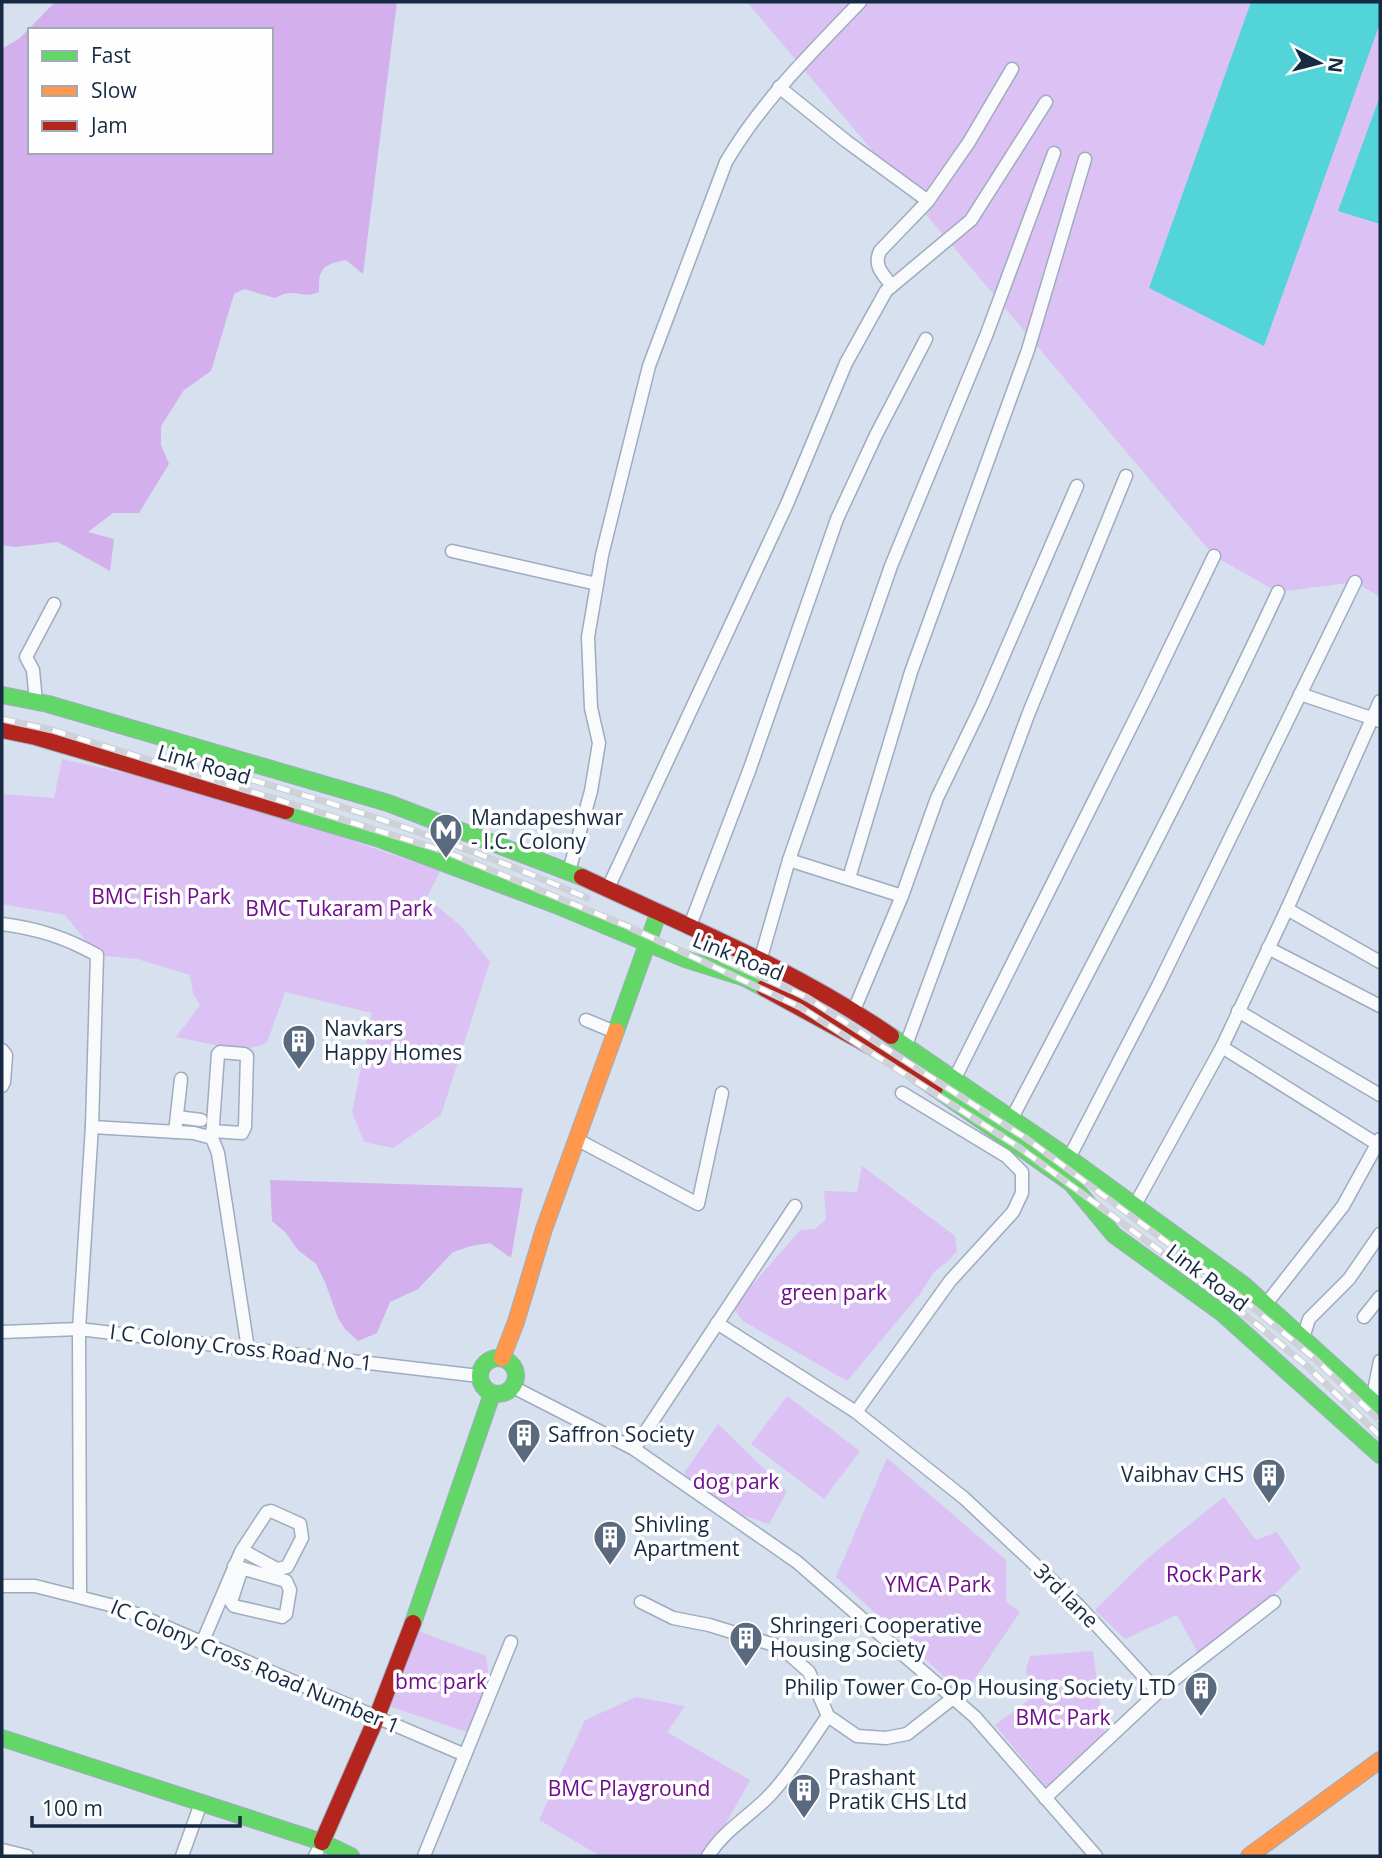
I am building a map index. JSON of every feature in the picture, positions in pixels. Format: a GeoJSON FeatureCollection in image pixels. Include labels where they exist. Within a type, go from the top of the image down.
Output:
{"type":"FeatureCollection","features":[{"type":"Feature","properties":{"kind":"main road","name":"Link Road"},"geometry":{"type":"LineString","coordinates":[[2,695],[36,702],[388,803],[569,871],[760,961],[853,1010],[1135,1205],[1244,1285],[1376,1405]]}},
{"type":"Feature","properties":{"kind":"main road","name":"Link Road"},"geometry":{"type":"LineString","coordinates":[[2,730],[36,737],[377,838],[556,905],[685,959],[745,978],[837,1026],[907,1068],[1071,1183],[1114,1235],[1222,1313],[1380,1455]]}},
{"type":"Feature","properties":{"kind":"main road"},"geometry":{"type":"LineString","coordinates":[[502,1358],[516,1322],[544,1229],[658,914]]}},
{"type":"Feature","properties":{"kind":"main road"},"geometry":{"type":"LineString","coordinates":[[502,1358],[515,1368],[516,1381],[504,1394],[492,1394],[483,1387],[479,1376],[483,1364],[488,1360],[502,1358]]}},
{"type":"Feature","properties":{"kind":"main road"},"geometry":{"type":"LineString","coordinates":[[318,1849],[376,1718],[421,1602],[492,1394]]}},
{"type":"Feature","properties":{"kind":"main road"},"geometry":{"type":"LineString","coordinates":[[2,1738],[201,1803],[318,1849],[351,1856]]}},
{"type":"Feature","properties":{"kind":"main road"},"geometry":{"type":"LineString","coordinates":[[1249,1856],[1380,1760]]}},
{"type":"Feature","properties":{"kind":"street"},"geometry":{"type":"LineString","coordinates":[[569,871],[592,791],[599,743],[591,708],[588,637],[602,555],[649,366],[726,162],[743,133],[779,86],[860,2]]}},
{"type":"Feature","properties":{"kind":"street"},"geometry":{"type":"LineString","coordinates":[[892,286],[877,267],[876,258],[928,201],[969,142],[1012,69]]}},
{"type":"Feature","properties":{"kind":"street"},"geometry":{"type":"LineString","coordinates":[[779,86],[846,141],[928,201]]}},
{"type":"Feature","properties":{"kind":"street"},"geometry":{"type":"LineString","coordinates":[[608,888],[787,504],[846,363],[886,291],[971,220],[1046,102]]}},
{"type":"Feature","properties":{"kind":"street"},"geometry":{"type":"LineString","coordinates":[[760,961],[789,860],[891,566],[986,336],[1054,153]]}},
{"type":"Feature","properties":{"kind":"street"},"geometry":{"type":"LineString","coordinates":[[849,878],[911,673],[1028,350],[1085,159]]}},
{"type":"Feature","properties":{"kind":"street"},"geometry":{"type":"LineString","coordinates":[[689,928],[749,771],[837,519],[876,435],[926,339]]}},
{"type":"Feature","properties":{"kind":"street"},"geometry":{"type":"LineString","coordinates":[[906,1045],[1028,715],[1126,476]]}},
{"type":"Feature","properties":{"kind":"street"},"geometry":{"type":"LineString","coordinates":[[853,1010],[902,896],[937,798],[982,705],[1077,486]]}},
{"type":"Feature","properties":{"kind":"street"},"geometry":{"type":"LineString","coordinates":[[452,551],[597,584]]}},
{"type":"Feature","properties":{"kind":"street"},"geometry":{"type":"LineString","coordinates":[[954,1080],[1214,556]]}},
{"type":"Feature","properties":{"kind":"street"},"geometry":{"type":"LineString","coordinates":[[1069,1158],[1158,986],[1355,582]]}},
{"type":"Feature","properties":{"kind":"street"},"geometry":{"type":"LineString","coordinates":[[1012,1118],[1093,964],[1278,592]]}},
{"type":"Feature","properties":{"kind":"street"},"geometry":{"type":"LineString","coordinates":[[36,702],[33,670],[26,657],[54,604]]}},
{"type":"Feature","properties":{"kind":"street"},"geometry":{"type":"LineString","coordinates":[[1300,694],[1377,720]]}},
{"type":"Feature","properties":{"kind":"street"},"geometry":{"type":"LineString","coordinates":[[1135,1205],[1222,1046],[1377,720],[1380,701]]}},
{"type":"Feature","properties":{"kind":"street"},"geometry":{"type":"LineString","coordinates":[[789,860],[902,896]]}},
{"type":"Feature","properties":{"kind":"street"},"geometry":{"type":"LineString","coordinates":[[1287,909],[1380,962]]}},
{"type":"Feature","properties":{"kind":"street"},"geometry":{"type":"LineString","coordinates":[[2,924],[25,927],[68,939],[97,956],[92,1127],[79,1329],[80,1597]]}},
{"type":"Feature","properties":{"kind":"street"},"geometry":{"type":"LineString","coordinates":[[1268,948],[1380,1006]]}},
{"type":"Feature","properties":{"kind":"street"},"geometry":{"type":"LineString","coordinates":[[1238,1011],[1380,1095]]}},
{"type":"Feature","properties":{"kind":"street"},"geometry":{"type":"LineString","coordinates":[[587,1017],[616,1029]]}},
{"type":"Feature","properties":{"kind":"street"},"geometry":{"type":"LineString","coordinates":[[1222,1046],[1379,1142],[1343,1206],[1266,1304]]}},
{"type":"Feature","properties":{"kind":"street"},"geometry":{"type":"LineString","coordinates":[[2,1050],[6,1055],[2,1086]]}},
{"type":"Feature","properties":{"kind":"street"},"geometry":{"type":"LineString","coordinates":[[92,1127],[212,1134],[242,1133],[246,1128],[247,1056],[241,1053],[218,1054],[212,1134],[218,1153],[248,1349]]}},
{"type":"Feature","properties":{"kind":"street"},"geometry":{"type":"LineString","coordinates":[[175,1132],[181,1079]]}},
{"type":"Feature","properties":{"kind":"street"},"geometry":{"type":"LineString","coordinates":[[578,1140],[698,1204],[722,1093]]}},
{"type":"Feature","properties":{"kind":"street"},"geometry":{"type":"LineString","coordinates":[[856,1412],[950,1281],[1013,1212],[1021,1193],[1022,1172],[1006,1156],[902,1093]]}},
{"type":"Feature","properties":{"kind":"street"},"geometry":{"type":"LineString","coordinates":[[177,1117],[201,1120]]}},
{"type":"Feature","properties":{"kind":"street"},"geometry":{"type":"LineString","coordinates":[[634,1449],[795,1206]]}},
{"type":"Feature","properties":{"kind":"street"},"geometry":{"type":"LineString","coordinates":[[1303,1338],[1309,1319],[1349,1279],[1380,1234]]}},
{"type":"Feature","properties":{"kind":"street"},"geometry":{"type":"LineString","coordinates":[[1364,1317],[1380,1297]]}},
{"type":"Feature","properties":{"kind":"street","name":"3rd lane"},"geometry":{"type":"LineString","coordinates":[[717,1324],[856,1412],[964,1498],[1079,1606],[1158,1692]]}},
{"type":"Feature","properties":{"kind":"street","name":"I C Colony Cross Road No 1"},"geometry":{"type":"LineString","coordinates":[[2,1332],[79,1329],[479,1376]]}},
{"type":"Feature","properties":{"kind":"street"},"geometry":{"type":"LineString","coordinates":[[1376,1405],[1380,1361]]}},
{"type":"Feature","properties":{"kind":"street"},"geometry":{"type":"LineString","coordinates":[[513,1387],[634,1449],[797,1562],[975,1717],[1096,1856]]}},
{"type":"Feature","properties":{"kind":"street"},"geometry":{"type":"LineString","coordinates":[[238,1567],[289,1584],[286,1614],[282,1618],[234,1606],[231,1602],[238,1567],[242,1550],[267,1512],[271,1511],[300,1524],[302,1538],[287,1567],[277,1569],[242,1550]]}},
{"type":"Feature","properties":{"kind":"street"},"geometry":{"type":"LineString","coordinates":[[202,1643],[238,1567]]}},
{"type":"Feature","properties":{"kind":"street","name":"IC Colony Cross Road Number 1"},"geometry":{"type":"LineString","coordinates":[[2,1586],[36,1586],[122,1608],[465,1755]]}},
{"type":"Feature","properties":{"kind":"street"},"geometry":{"type":"LineString","coordinates":[[641,1602],[673,1618],[709,1625],[781,1647],[809,1672],[828,1716],[858,1736],[886,1738],[906,1734],[953,1698]]}},
{"type":"Feature","properties":{"kind":"street"},"geometry":{"type":"LineString","coordinates":[[1045,1798],[1158,1692],[1274,1602]]}},
{"type":"Feature","properties":{"kind":"street"},"geometry":{"type":"LineString","coordinates":[[424,1856],[511,1642]]}},
{"type":"Feature","properties":{"kind":"street"},"geometry":{"type":"LineString","coordinates":[[708,1856],[715,1844],[733,1826],[771,1794],[828,1716]]}},
{"type":"Feature","properties":{"kind":"street"},"geometry":{"type":"LineString","coordinates":[[182,1856],[201,1803]]}},
{"type":"Feature","properties":{"kind":"street"},"geometry":{"type":"LineString","coordinates":[[2,1850],[27,1856]]}},
{"type":"Feature","properties":{"kind":"green space"},"geometry":{"type":"Polygon","coordinates":[[[747,2],[1380,2],[1380,597],[1355,582],[1278,592],[1214,556],[747,2]]]}},
{"type":"Feature","properties":{"kind":"green space"},"geometry":{"type":"Polygon","coordinates":[[[62,759],[213,793],[440,871],[427,898],[461,926],[490,962],[441,1115],[393,1148],[364,1142],[352,1112],[372,1013],[285,992],[267,1043],[242,1051],[176,1037],[200,1005],[193,993],[190,975],[137,959],[97,955],[65,915],[2,904],[2,794],[54,798],[62,759]]]}},
{"type":"Feature","properties":{"kind":"green space","name":"green park"},"geometry":{"type":"Polygon","coordinates":[[[862,1166],[955,1236],[957,1251],[934,1272],[920,1294],[847,1381],[743,1321],[735,1310],[740,1299],[800,1230],[815,1229],[826,1219],[824,1191],[857,1192],[862,1166]]]}},
{"type":"Feature","properties":{"kind":"green space"},"geometry":{"type":"Polygon","coordinates":[[[787,1396],[860,1451],[824,1499],[751,1444],[787,1396]]]}},
{"type":"Feature","properties":{"kind":"green space","name":"dog park"},"geometry":{"type":"Polygon","coordinates":[[[718,1424],[787,1491],[769,1524],[718,1507],[684,1473],[718,1424]]]}},
{"type":"Feature","properties":{"kind":"green space","name":"YMCA Park"},"geometry":{"type":"Polygon","coordinates":[[[887,1458],[1006,1560],[1006,1602],[1020,1612],[964,1695],[836,1577],[887,1458]]]}},
{"type":"Feature","properties":{"kind":"green space","name":"Rock Park"},"geometry":{"type":"Polygon","coordinates":[[[1224,1497],[1256,1540],[1277,1532],[1301,1568],[1260,1609],[1199,1655],[1177,1615],[1125,1639],[1095,1610],[1149,1557],[1224,1497]]]}},
{"type":"Feature","properties":{"kind":"green space","name":"bmc park"},"geometry":{"type":"Polygon","coordinates":[[[418,1631],[486,1656],[488,1670],[473,1734],[382,1704],[418,1631]]]}},
{"type":"Feature","properties":{"kind":"green space","name":"BMC Park"},"geometry":{"type":"Polygon","coordinates":[[[1093,1651],[1104,1732],[1046,1787],[995,1725],[1030,1699],[1026,1669],[1030,1656],[1093,1651]]]}},
{"type":"Feature","properties":{"kind":"green space","name":"BMC Playground"},"geometry":{"type":"Polygon","coordinates":[[[636,1697],[685,1706],[667,1732],[750,1780],[708,1856],[600,1856],[539,1820],[585,1720],[636,1697]]]}},
{"type":"Feature","properties":{"kind":"shaded area"},"geometry":{"type":"Polygon","coordinates":[[[55,2],[397,2],[363,274],[346,260],[324,268],[321,272],[319,292],[313,294],[288,293],[275,298],[244,289],[234,294],[211,371],[184,390],[161,426],[161,445],[169,464],[139,513],[113,513],[88,532],[114,539],[110,571],[58,542],[14,547],[2,545],[2,49],[28,30],[28,154],[273,154],[273,28],[30,28],[55,2]]]}},
{"type":"Feature","properties":{"kind":"shaded area"},"geometry":{"type":"Polygon","coordinates":[[[270,1180],[523,1188],[511,1258],[490,1243],[453,1252],[418,1289],[390,1302],[377,1333],[358,1341],[338,1318],[316,1264],[298,1250],[286,1233],[272,1221],[270,1180]]]}},
{"type":"Feature","properties":{"kind":"water"},"geometry":{"type":"Polygon","coordinates":[[[1251,2],[1380,2],[1380,23],[1264,346],[1149,288],[1251,2]]]}},
{"type":"Feature","properties":{"kind":"water"},"geometry":{"type":"Polygon","coordinates":[[[1380,96],[1380,224],[1338,211],[1380,96]]]}},
{"type":"Feature","properties":{"kind":"railway"},"geometry":{"type":"LineString","coordinates":[[2,719],[52,730],[444,851],[627,926],[800,1007],[1020,1148],[1227,1300],[1307,1366],[1380,1436]]}},
{"type":"Feature","properties":{"kind":"railway"},"geometry":{"type":"LineString","coordinates":[[227,773],[410,829],[587,898]]}},
{"type":"Feature","properties":{"kind":"railway"},"geometry":{"type":"LineString","coordinates":[[721,959],[806,997],[1027,1139],[1234,1292],[1315,1359],[1380,1421]]}},
{"type":"Feature","properties":{"kind":"traffic: fast"},"geometry":{"type":"LineString","coordinates":[[2,695],[48,704],[388,803],[582,877]]}},
{"type":"Feature","properties":{"kind":"traffic: fast"},"geometry":{"type":"LineString","coordinates":[[286,811],[377,838],[556,905],[685,959],[745,978],[764,988]]}},
{"type":"Feature","properties":{"kind":"traffic: fast"},"geometry":{"type":"LineString","coordinates":[[616,1031],[658,914]]}},
{"type":"Feature","properties":{"kind":"traffic: fast"},"geometry":{"type":"LineString","coordinates":[[891,1036],[1069,1158],[1244,1285],[1380,1408]]}},
{"type":"Feature","properties":{"kind":"traffic: fast"},"geometry":{"type":"LineString","coordinates":[[935,1088],[1071,1183],[1114,1235],[1222,1313],[1380,1455]]}},
{"type":"Feature","properties":{"kind":"traffic: fast"},"geometry":{"type":"LineString","coordinates":[[498,1358],[511,1363],[516,1376],[511,1389],[498,1394],[485,1389],[480,1376],[485,1363],[498,1358]]}},
{"type":"Feature","properties":{"kind":"traffic: fast"},"geometry":{"type":"LineString","coordinates":[[413,1623],[492,1394]]}},
{"type":"Feature","properties":{"kind":"traffic: fast"},"geometry":{"type":"LineString","coordinates":[[2,1738],[322,1842],[351,1856]]}},
{"type":"Feature","properties":{"kind":"traffic: slow"},"geometry":{"type":"LineString","coordinates":[[502,1358],[516,1322],[544,1229],[616,1031]]}},
{"type":"Feature","properties":{"kind":"traffic: slow"},"geometry":{"type":"LineString","coordinates":[[1249,1856],[1380,1760]]}},
{"type":"Feature","properties":{"kind":"traffic: jam"},"geometry":{"type":"LineString","coordinates":[[2,730],[36,737],[286,811]]}},
{"type":"Feature","properties":{"kind":"traffic: jam"},"geometry":{"type":"LineString","coordinates":[[582,877],[779,970],[855,1012],[891,1036]]}},
{"type":"Feature","properties":{"kind":"traffic: jam"},"geometry":{"type":"LineString","coordinates":[[764,988],[892,1058],[935,1088]]}},
{"type":"Feature","properties":{"kind":"traffic: jam"},"geometry":{"type":"LineString","coordinates":[[322,1842],[376,1719],[413,1623]]}},
{"type":"Feature","properties":{"kind":"place","name":"Mandapeshwar - I.C. Colony"},"geometry":{"type":"Point","coordinates":[446,860]}},
{"type":"Feature","properties":{"kind":"place","name":"Navkars Happy Homes"},"geometry":{"type":"Point","coordinates":[299,1071]}},
{"type":"Feature","properties":{"kind":"place","name":"Saffron Society"},"geometry":{"type":"Point","coordinates":[524,1465]}},
{"type":"Feature","properties":{"kind":"place","name":"Vaibhav CHS"},"geometry":{"type":"Point","coordinates":[1269,1505]}},
{"type":"Feature","properties":{"kind":"place","name":"Shivling Apartment"},"geometry":{"type":"Point","coordinates":[610,1567]}},
{"type":"Feature","properties":{"kind":"place","name":"Shringeri Cooperative Housing Society"},"geometry":{"type":"Point","coordinates":[746,1668]}},
{"type":"Feature","properties":{"kind":"place","name":"Philip Tower Co-Op Housing Society LTD"},"geometry":{"type":"Point","coordinates":[1201,1718]}},
{"type":"Feature","properties":{"kind":"place","name":"Prashant Pratik CHS Ltd"},"geometry":{"type":"Point","coordinates":[804,1820]}},
{"type":"Feature","properties":{"kind":"park label","name":"BMC Fish Park"},"geometry":{"type":"Point","coordinates":[161,897]}},
{"type":"Feature","properties":{"kind":"park label","name":"BMC Tukaram Park"},"geometry":{"type":"Point","coordinates":[339,909]}}]}
